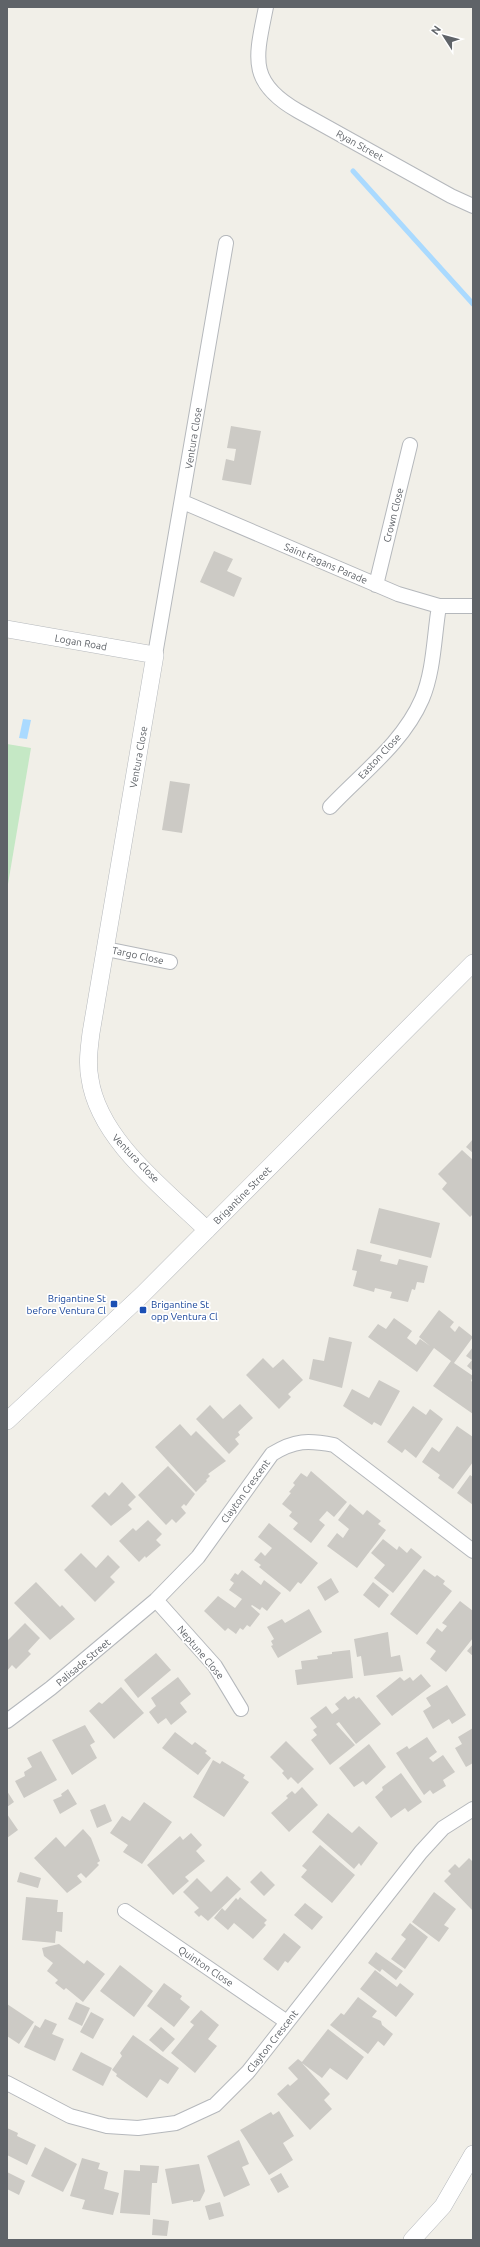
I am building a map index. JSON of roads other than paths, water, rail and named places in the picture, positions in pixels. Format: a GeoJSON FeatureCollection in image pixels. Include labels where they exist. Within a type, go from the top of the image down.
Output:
{"type":"FeatureCollection","features":[{"type":"Feature","properties":{"kind":"street","name":"Ryan Street"},"geometry":{"type":"LineString","coordinates":[[266,7],[258,50],[260,70],[268,87],[280,101],[444,192],[473,206]]}},
{"type":"Feature","properties":{"kind":"street","name":"Ventura Close"},"geometry":{"type":"LineString","coordinates":[[207,1230],[126,1150],[107,1127],[94,1097],[88,1059],[155,655],[183,502],[226,243]]}},
{"type":"Feature","properties":{"kind":"street","name":"Crown Close"},"geometry":{"type":"LineString","coordinates":[[376,585],[410,445]]}},
{"type":"Feature","properties":{"kind":"street","name":"Saint Fagans Parade"},"geometry":{"type":"LineString","coordinates":[[183,502],[376,585],[439,606],[473,606]]}},
{"type":"Feature","properties":{"kind":"street","name":"Easton Close"},"geometry":{"type":"LineString","coordinates":[[330,807],[391,746],[414,715],[422,699],[428,681],[439,606]]}},
{"type":"Feature","properties":{"kind":"street","name":"Logan Road"},"geometry":{"type":"LineString","coordinates":[[7,629],[155,655]]}},
{"type":"Feature","properties":{"kind":"street","name":"Targo Close"},"geometry":{"type":"LineString","coordinates":[[106,949],[170,962]]}},
{"type":"Feature","properties":{"kind":"street","name":"Brigantine Street"},"geometry":{"type":"LineString","coordinates":[[7,1421],[51,1382],[207,1230],[473,963]]}},
{"type":"Feature","properties":{"kind":"street","name":"Clayton Crescent"},"geometry":{"type":"LineString","coordinates":[[156,1600],[198,1556],[272,1454],[287,1445],[310,1440],[334,1445],[473,1551]]}},
{"type":"Feature","properties":{"kind":"street","name":"Neptune Close"},"geometry":{"type":"LineString","coordinates":[[156,1600],[215,1666],[241,1709]]}},
{"type":"Feature","properties":{"kind":"street","name":"Palisade Street"},"geometry":{"type":"LineString","coordinates":[[7,1721],[51,1688],[156,1600]]}},
{"type":"Feature","properties":{"kind":"street","name":"Clayton Crescent"},"geometry":{"type":"LineString","coordinates":[[7,2083],[70,2116],[107,2126],[138,2128],[176,2124],[215,2105],[248,2072],[421,1852],[443,1828],[473,1809]]}},
{"type":"Feature","properties":{"kind":"street","name":"Quinton Close"},"geometry":{"type":"LineString","coordinates":[[125,1911],[287,2022]]}},
{"type":"Feature","properties":{"kind":"street"},"geometry":{"type":"LineString","coordinates":[[412,2240],[443,2206],[473,2154]]}},
{"type":"Feature","properties":{"kind":"water"},"geometry":{"type":"Polygon","coordinates":[[[23,719],[31,720],[27,739],[19,738],[23,719]]]}},
{"type":"Feature","properties":{"kind":"waterway"},"geometry":{"type":"LineString","coordinates":[[353,171],[473,304]]}},
{"type":"Feature","properties":{"kind":"place","name":"Brigantine St before Ventura Cl"},"geometry":{"type":"Point","coordinates":[114,1304]}},
{"type":"Feature","properties":{"kind":"place","name":"Brigantine St opp Ventura Cl"},"geometry":{"type":"Point","coordinates":[143,1310]}}]}
